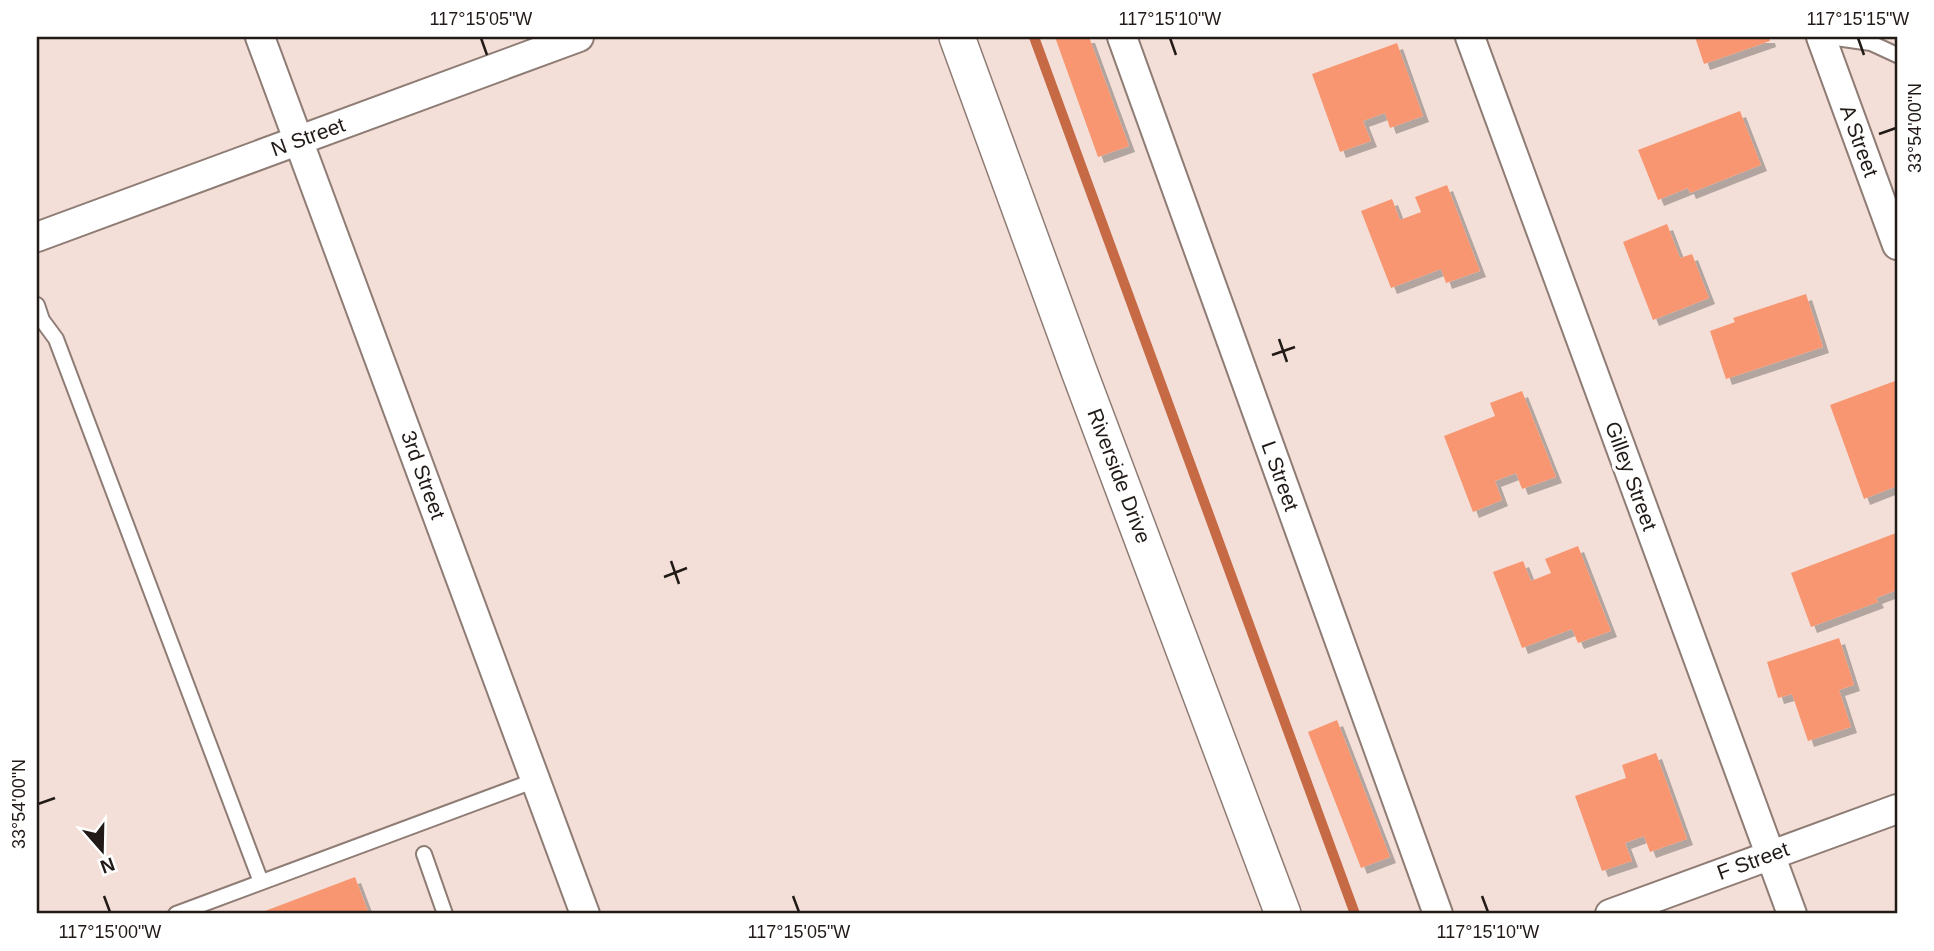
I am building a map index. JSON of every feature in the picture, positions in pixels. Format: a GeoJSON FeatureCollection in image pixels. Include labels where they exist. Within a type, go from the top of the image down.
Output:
{"type":"FeatureCollection","features":[{"type":"Feature","properties":{"kind":"street","name":"3rd Street"},"geometry":{"type":"LineString","coordinates":[[260,37],[585,914]]}},
{"type":"Feature","properties":{"kind":"street","name":"N Street"},"geometry":{"type":"LineString","coordinates":[[37,237],[579,37]]}},
{"type":"Feature","properties":{"kind":"street","name":"Riverside Drive"},"geometry":{"type":"LineString","coordinates":[[957,37],[1283,914]]}},
{"type":"Feature","properties":{"kind":"street","name":"L Street"},"geometry":{"type":"LineString","coordinates":[[1122,37],[1438,914]]}},
{"type":"Feature","properties":{"kind":"street","name":"Gilley Street"},"geometry":{"type":"LineString","coordinates":[[1470,37],[1792,914]]}},
{"type":"Feature","properties":{"kind":"street","name":"A Street"},"geometry":{"type":"LineString","coordinates":[[1821,37],[1897,245]]}},
{"type":"Feature","properties":{"kind":"street","name":"F Street"},"geometry":{"type":"LineString","coordinates":[[1610,914],[1897,809]]}},
{"type":"Feature","properties":{"kind":"lane"},"geometry":{"type":"LineString","coordinates":[[1829,37],[1871,43],[1897,55]]}},
{"type":"Feature","properties":{"kind":"lane"},"geometry":{"type":"LineString","coordinates":[[37,305],[40,321],[56,339],[261,882]]}},
{"type":"Feature","properties":{"kind":"lane"},"geometry":{"type":"LineString","coordinates":[[176,914],[536,780]]}},
{"type":"Feature","properties":{"kind":"lane"},"geometry":{"type":"LineString","coordinates":[[424,855],[445,914]]}},
{"type":"Feature","properties":{"kind":"building"},"geometry":{"type":"Polygon","coordinates":[[[1055,37],[1089,37],[1129,146],[1098,157],[1055,37]]]}},
{"type":"Feature","properties":{"kind":"building"},"geometry":{"type":"Polygon","coordinates":[[[1695,37],[1769,37],[1770,41],[1704,64],[1695,37]]]}},
{"type":"Feature","properties":{"kind":"building"},"geometry":{"type":"Polygon","coordinates":[[[1397,43],[1423,116],[1390,128],[1385,113],[1363,121],[1371,141],[1340,152],[1312,74],[1397,43]]]}},
{"type":"Feature","properties":{"kind":"building"},"geometry":{"type":"Polygon","coordinates":[[[1740,111],[1761,165],[1690,193],[1688,188],[1658,200],[1638,150],[1740,111]]]}},
{"type":"Feature","properties":{"kind":"building"},"geometry":{"type":"Polygon","coordinates":[[[1447,185],[1480,271],[1446,283],[1441,269],[1391,288],[1361,211],[1392,199],[1400,220],[1421,212],[1415,197],[1447,185]]]}},
{"type":"Feature","properties":{"kind":"building"},"geometry":{"type":"Polygon","coordinates":[[[1667,224],[1680,258],[1692,254],[1709,298],[1653,320],[1623,242],[1667,224]]]}},
{"type":"Feature","properties":{"kind":"building"},"geometry":{"type":"Polygon","coordinates":[[[1806,294],[1823,347],[1726,379],[1710,331],[1735,322],[1733,318],[1806,294]]]}},
{"type":"Feature","properties":{"kind":"building"},"geometry":{"type":"Polygon","coordinates":[[[1895,381],[1897,486],[1864,499],[1830,405],[1895,381]]]}},
{"type":"Feature","properties":{"kind":"building"},"geometry":{"type":"Polygon","coordinates":[[[1522,391],[1556,477],[1522,489],[1516,473],[1495,481],[1502,500],[1473,512],[1444,436],[1495,416],[1490,403],[1522,391]]]}},
{"type":"Feature","properties":{"kind":"building"},"geometry":{"type":"Polygon","coordinates":[[[1896,533],[1897,590],[1876,598],[1878,602],[1811,627],[1791,573],[1896,533]]]}},
{"type":"Feature","properties":{"kind":"building"},"geometry":{"type":"Polygon","coordinates":[[[1578,546],[1611,631],[1578,643],[1572,629],[1522,648],[1493,572],[1523,561],[1531,581],[1551,573],[1545,559],[1578,546]]]}},
{"type":"Feature","properties":{"kind":"building"},"geometry":{"type":"Polygon","coordinates":[[[1839,638],[1854,685],[1839,690],[1851,727],[1808,741],[1792,694],[1778,698],[1767,662],[1839,638]]]}},
{"type":"Feature","properties":{"kind":"building"},"geometry":{"type":"Polygon","coordinates":[[[1337,720],[1390,857],[1361,868],[1308,732],[1337,720]]]}},
{"type":"Feature","properties":{"kind":"building"},"geometry":{"type":"Polygon","coordinates":[[[1656,753],[1687,839],[1650,852],[1644,836],[1625,843],[1632,861],[1602,871],[1575,796],[1626,778],[1622,765],[1656,753]]]}},
{"type":"Feature","properties":{"kind":"building"},"geometry":{"type":"Polygon","coordinates":[[[355,877],[369,914],[257,914],[355,877]]]}},
{"type":"Feature","properties":{"kind":"waterway"},"geometry":{"type":"LineString","coordinates":[[1034,37],[1355,914]]}}]}
